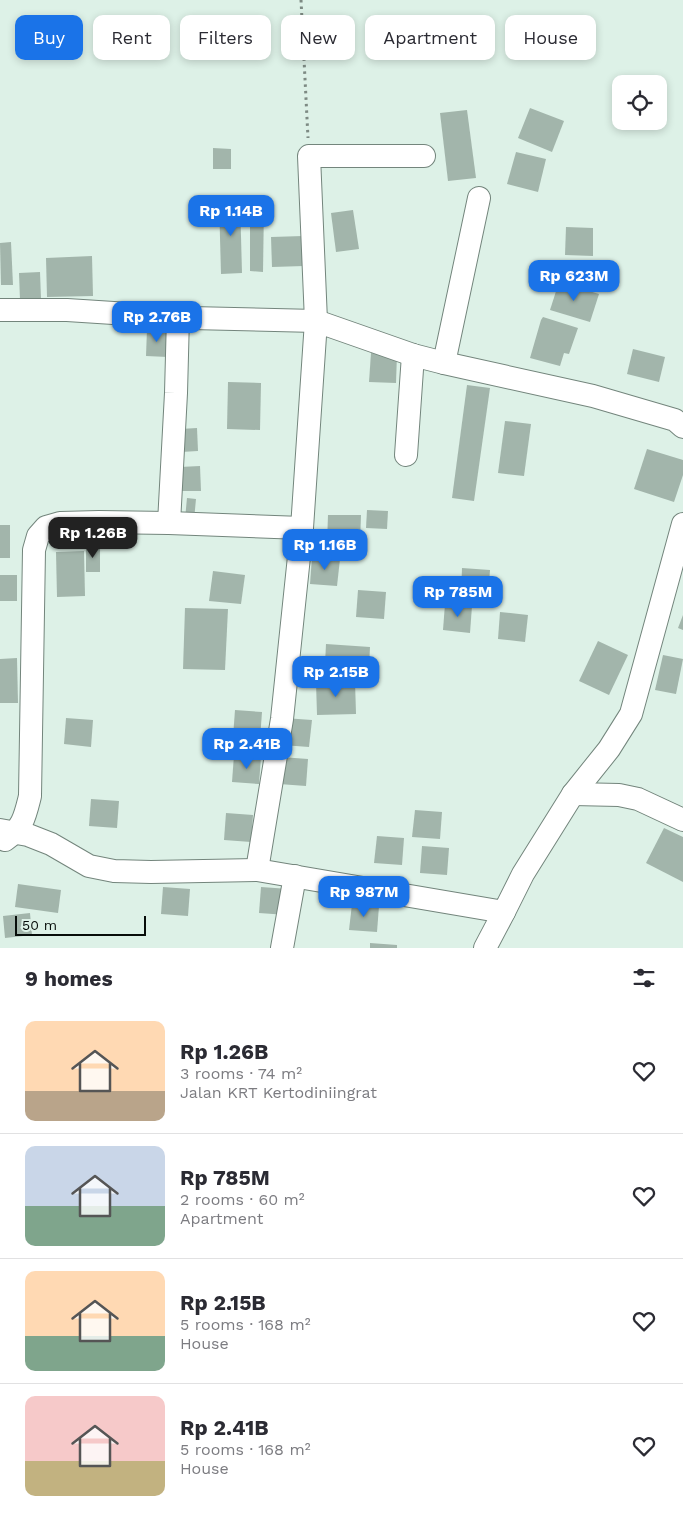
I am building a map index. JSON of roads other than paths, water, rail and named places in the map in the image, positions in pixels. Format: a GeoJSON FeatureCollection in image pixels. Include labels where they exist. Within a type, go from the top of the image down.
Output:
{"type":"FeatureCollection","features":[{"type":"Feature","properties":{"kind":"street"},"geometry":{"type":"LineString","coordinates":[[257,870],[282,719],[302,528],[316,321],[309,156],[424,156]]}},
{"type":"Feature","properties":{"kind":"street"},"geometry":{"type":"LineString","coordinates":[[444,364],[479,198]]}},
{"type":"Feature","properties":{"kind":"street"},"geometry":{"type":"LineString","coordinates":[[0,310],[67,310],[178,317],[316,321],[444,364],[593,396],[675,420],[683,427]]}},
{"type":"Feature","properties":{"kind":"street"},"geometry":{"type":"LineString","coordinates":[[169,523],[178,317]]}},
{"type":"Feature","properties":{"kind":"street"},"geometry":{"type":"LineString","coordinates":[[406,455],[414,355]]}},
{"type":"Feature","properties":{"kind":"street"},"geometry":{"type":"LineString","coordinates":[[5,836],[24,819],[30,796],[34,550],[38,536],[46,527],[60,523],[99,522],[302,528]]}},
{"type":"Feature","properties":{"kind":"street"},"geometry":{"type":"LineString","coordinates":[[485,948],[523,874],[573,794],[609,749],[631,714],[683,524]]}},
{"type":"Feature","properties":{"kind":"street"},"geometry":{"type":"LineString","coordinates":[[573,794],[620,794],[638,798],[683,820]]}},
{"type":"Feature","properties":{"kind":"street"},"geometry":{"type":"LineString","coordinates":[[5,836],[28,835],[51,844],[89,866],[114,871],[257,870],[504,912]]}},
{"type":"Feature","properties":{"kind":"street"},"geometry":{"type":"LineString","coordinates":[[282,948],[295,876]]}}]}
